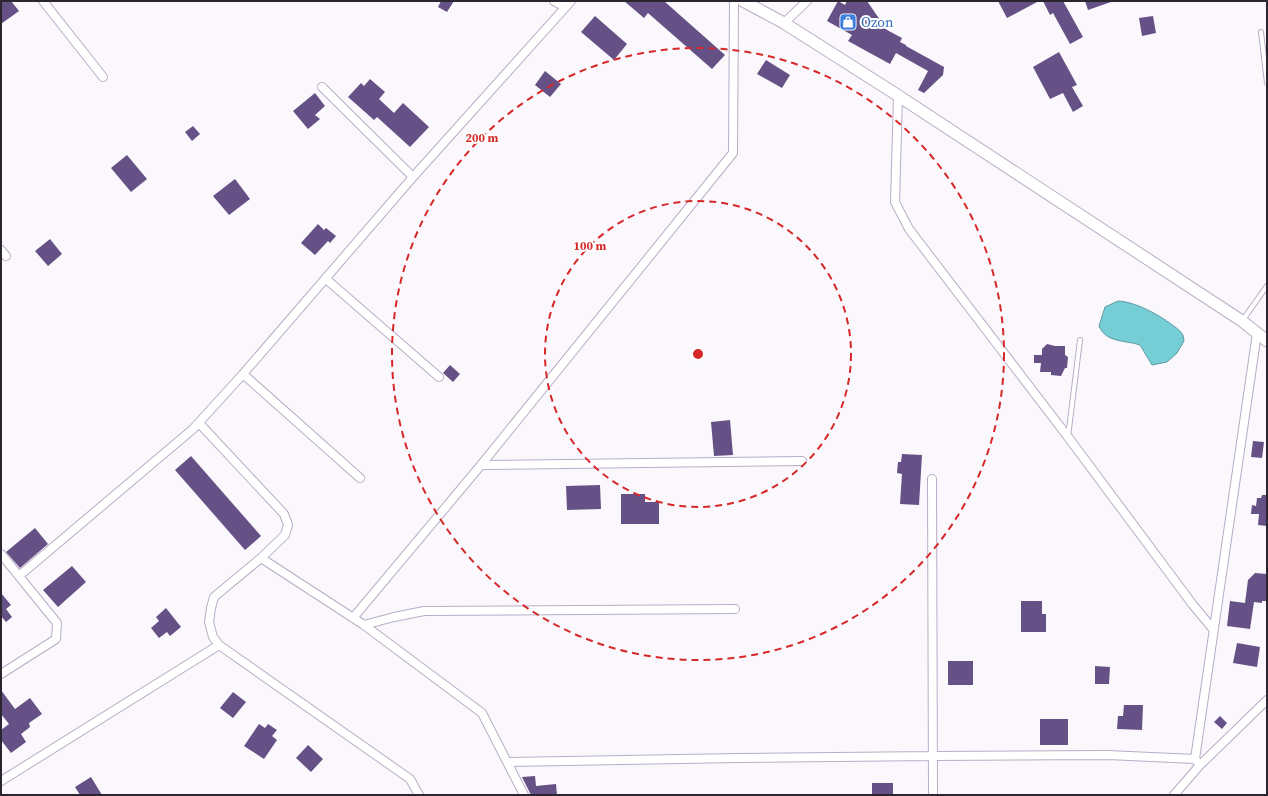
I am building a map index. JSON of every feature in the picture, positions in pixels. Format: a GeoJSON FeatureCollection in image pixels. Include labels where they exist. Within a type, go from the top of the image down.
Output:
{"type":"FeatureCollection","features":[{"type":"Feature","properties":{"kind":"street"},"geometry":{"type":"LineString","coordinates":[[43,1],[103,77]]}},
{"type":"Feature","properties":{"kind":"street"},"geometry":{"type":"LineString","coordinates":[[19,576],[198,424],[326,279],[413,177],[568,4],[554,1]]}},
{"type":"Feature","properties":{"kind":"street"},"geometry":{"type":"LineString","coordinates":[[353,618],[481,465],[733,153],[734,1]]}},
{"type":"Feature","properties":{"kind":"street"},"geometry":{"type":"LineString","coordinates":[[744,1],[784,23],[898,96],[1242,321],[1267,341]]}},
{"type":"Feature","properties":{"kind":"street"},"geometry":{"type":"LineString","coordinates":[[784,23],[807,1]]}},
{"type":"Feature","properties":{"kind":"street"},"geometry":{"type":"LineString","coordinates":[[322,87],[413,177]]}},
{"type":"Feature","properties":{"kind":"street"},"geometry":{"type":"LineString","coordinates":[[898,96],[896,202],[909,229],[1213,629]]}},
{"type":"Feature","properties":{"kind":"street"},"geometry":{"type":"LineString","coordinates":[[326,279],[439,377]]}},
{"type":"Feature","properties":{"kind":"street"},"geometry":{"type":"LineString","coordinates":[[1198,762],[1213,629],[1257,333]]}},
{"type":"Feature","properties":{"kind":"street"},"geometry":{"type":"LineString","coordinates":[[243,374],[360,478]]}},
{"type":"Feature","properties":{"kind":"street"},"geometry":{"type":"LineString","coordinates":[[198,424],[284,514],[288,525],[285,535],[261,558],[214,597],[211,608],[210,622],[213,637],[219,646],[410,779],[419,795]]}},
{"type":"Feature","properties":{"kind":"street"},"geometry":{"type":"LineString","coordinates":[[481,465],[802,461]]}},
{"type":"Feature","properties":{"kind":"street"},"geometry":{"type":"LineString","coordinates":[[932,479],[933,795]]}},
{"type":"Feature","properties":{"kind":"street"},"geometry":{"type":"LineString","coordinates":[[1,554],[57,623],[56,638],[1,674]]}},
{"type":"Feature","properties":{"kind":"street"},"geometry":{"type":"LineString","coordinates":[[261,558],[364,625],[482,713],[524,795]]}},
{"type":"Feature","properties":{"kind":"street"},"geometry":{"type":"LineString","coordinates":[[364,625],[394,617],[424,612],[735,609]]}},
{"type":"Feature","properties":{"kind":"street"},"geometry":{"type":"LineString","coordinates":[[1,781],[219,646]]}},
{"type":"Feature","properties":{"kind":"street"},"geometry":{"type":"LineString","coordinates":[[1174,795],[1198,762],[1267,700]]}},
{"type":"Feature","properties":{"kind":"street"},"geometry":{"type":"LineString","coordinates":[[508,762],[730,758],[1108,755],[1198,762]]}},
{"type":"Feature","properties":{"kind":"lane"},"geometry":{"type":"LineString","coordinates":[[1261,32],[1267,83]]}},
{"type":"Feature","properties":{"kind":"lane"},"geometry":{"type":"LineString","coordinates":[[1242,321],[1267,286]]}},
{"type":"Feature","properties":{"kind":"lane"},"geometry":{"type":"LineString","coordinates":[[1068,437],[1080,340]]}},
{"type":"Feature","properties":{"kind":"water"},"geometry":{"type":"Polygon","coordinates":[[[1118,301],[1134,304],[1151,312],[1167,321],[1180,331],[1183,335],[1184,341],[1177,353],[1167,362],[1152,365],[1140,345],[1116,340],[1106,335],[1099,326],[1105,307],[1118,301]]]}},
{"type":"Feature","properties":{"kind":"building"},"geometry":{"type":"Polygon","coordinates":[[[1,1],[11,1],[19,11],[1,24],[1,1]]]}},
{"type":"Feature","properties":{"kind":"building"},"geometry":{"type":"Polygon","coordinates":[[[441,1],[454,1],[447,12],[438,7],[441,1]]]}},
{"type":"Feature","properties":{"kind":"building"},"geometry":{"type":"Polygon","coordinates":[[[624,1],[664,1],[725,55],[712,69],[648,13],[644,18],[624,1]]]}},
{"type":"Feature","properties":{"kind":"building"},"geometry":{"type":"Polygon","coordinates":[[[838,1],[845,5],[847,1],[867,1],[887,30],[902,38],[900,42],[906,46],[944,67],[943,75],[924,93],[918,90],[928,71],[896,53],[890,64],[848,41],[852,35],[827,21],[838,1]]]}},
{"type":"Feature","properties":{"kind":"building"},"geometry":{"type":"Polygon","coordinates":[[[998,1],[1039,1],[1007,18],[998,1]]]}},
{"type":"Feature","properties":{"kind":"building"},"geometry":{"type":"Polygon","coordinates":[[[1043,1],[1063,1],[1083,37],[1070,44],[1053,13],[1050,15],[1043,1]]]}},
{"type":"Feature","properties":{"kind":"building"},"geometry":{"type":"Polygon","coordinates":[[[1085,1],[1110,1],[1111,2],[1088,10],[1085,1]]]}},
{"type":"Feature","properties":{"kind":"building"},"geometry":{"type":"Polygon","coordinates":[[[595,16],[627,44],[614,60],[581,32],[595,16]]]}},
{"type":"Feature","properties":{"kind":"building"},"geometry":{"type":"Polygon","coordinates":[[[1153,16],[1156,33],[1142,36],[1139,18],[1153,16]]]}},
{"type":"Feature","properties":{"kind":"building"},"geometry":{"type":"Polygon","coordinates":[[[1059,52],[1077,85],[1072,87],[1083,106],[1073,112],[1063,93],[1050,99],[1033,67],[1059,52]]]}},
{"type":"Feature","properties":{"kind":"building"},"geometry":{"type":"Polygon","coordinates":[[[766,60],[790,75],[782,88],[757,74],[766,60]]]}},
{"type":"Feature","properties":{"kind":"building"},"geometry":{"type":"Polygon","coordinates":[[[545,71],[561,84],[550,97],[535,85],[545,71]]]}},
{"type":"Feature","properties":{"kind":"building"},"geometry":{"type":"Polygon","coordinates":[[[370,79],[385,92],[379,99],[394,113],[403,103],[429,127],[410,147],[377,117],[374,120],[348,97],[361,83],[364,86],[370,79]]]}},
{"type":"Feature","properties":{"kind":"building"},"geometry":{"type":"Polygon","coordinates":[[[315,93],[325,106],[315,115],[320,119],[308,129],[293,111],[315,93]]]}},
{"type":"Feature","properties":{"kind":"building"},"geometry":{"type":"Polygon","coordinates":[[[193,126],[200,134],[192,141],[185,132],[193,126]]]}},
{"type":"Feature","properties":{"kind":"building"},"geometry":{"type":"Polygon","coordinates":[[[127,155],[147,179],[131,192],[111,168],[127,155]]]}},
{"type":"Feature","properties":{"kind":"building"},"geometry":{"type":"Polygon","coordinates":[[[235,179],[250,199],[229,215],[213,196],[235,179]]]}},
{"type":"Feature","properties":{"kind":"building"},"geometry":{"type":"Polygon","coordinates":[[[318,224],[324,230],[326,228],[336,236],[330,243],[328,241],[315,255],[301,243],[318,224]]]}},
{"type":"Feature","properties":{"kind":"building"},"geometry":{"type":"Polygon","coordinates":[[[50,239],[62,254],[48,266],[35,251],[50,239]]]}},
{"type":"Feature","properties":{"kind":"building"},"geometry":{"type":"Polygon","coordinates":[[[1047,344],[1065,346],[1065,355],[1068,357],[1067,368],[1065,368],[1061,376],[1051,375],[1051,372],[1040,372],[1041,363],[1034,363],[1034,355],[1042,355],[1042,349],[1047,344]]]}},
{"type":"Feature","properties":{"kind":"building"},"geometry":{"type":"Polygon","coordinates":[[[450,365],[460,374],[453,382],[443,373],[450,365]]]}},
{"type":"Feature","properties":{"kind":"building"},"geometry":{"type":"Polygon","coordinates":[[[730,420],[733,455],[714,456],[711,422],[730,420]]]}},
{"type":"Feature","properties":{"kind":"building"},"geometry":{"type":"Polygon","coordinates":[[[1253,441],[1264,442],[1262,458],[1251,457],[1253,441]]]}},
{"type":"Feature","properties":{"kind":"building"},"geometry":{"type":"Polygon","coordinates":[[[902,454],[922,455],[919,505],[900,504],[902,474],[897,473],[898,462],[901,462],[902,454]]]}},
{"type":"Feature","properties":{"kind":"building"},"geometry":{"type":"Polygon","coordinates":[[[191,456],[261,536],[245,550],[175,470],[191,456]]]}},
{"type":"Feature","properties":{"kind":"building"},"geometry":{"type":"Polygon","coordinates":[[[600,485],[601,509],[567,510],[566,486],[600,485]]]}},
{"type":"Feature","properties":{"kind":"building"},"geometry":{"type":"Polygon","coordinates":[[[621,494],[645,494],[645,502],[659,502],[659,524],[621,524],[621,494]]]}},
{"type":"Feature","properties":{"kind":"building"},"geometry":{"type":"Polygon","coordinates":[[[1262,495],[1267,495],[1267,526],[1258,525],[1259,514],[1251,514],[1252,505],[1256,506],[1257,498],[1261,498],[1262,495]]]}},
{"type":"Feature","properties":{"kind":"building"},"geometry":{"type":"Polygon","coordinates":[[[35,528],[48,544],[20,568],[6,552],[35,528]]]}},
{"type":"Feature","properties":{"kind":"building"},"geometry":{"type":"Polygon","coordinates":[[[72,566],[86,582],[58,607],[43,590],[72,566]]]}},
{"type":"Feature","properties":{"kind":"building"},"geometry":{"type":"Polygon","coordinates":[[[1255,573],[1267,574],[1267,601],[1262,601],[1262,603],[1254,602],[1250,629],[1227,626],[1230,601],[1245,603],[1248,580],[1255,573]]]}},
{"type":"Feature","properties":{"kind":"building"},"geometry":{"type":"Polygon","coordinates":[[[1,593],[11,605],[6,609],[12,617],[6,622],[1,616],[1,593]]]}},
{"type":"Feature","properties":{"kind":"building"},"geometry":{"type":"Polygon","coordinates":[[[1021,601],[1042,601],[1042,614],[1046,614],[1046,632],[1021,632],[1021,601]]]}},
{"type":"Feature","properties":{"kind":"building"},"geometry":{"type":"Polygon","coordinates":[[[166,608],[181,627],[170,636],[167,632],[159,638],[151,628],[159,621],[156,617],[166,608]]]}},
{"type":"Feature","properties":{"kind":"building"},"geometry":{"type":"Polygon","coordinates":[[[1237,643],[1260,647],[1257,667],[1233,663],[1237,643]]]}},
{"type":"Feature","properties":{"kind":"building"},"geometry":{"type":"Polygon","coordinates":[[[948,661],[973,661],[973,685],[948,685],[948,661]]]}},
{"type":"Feature","properties":{"kind":"building"},"geometry":{"type":"Polygon","coordinates":[[[1095,666],[1110,667],[1109,684],[1095,684],[1095,666]]]}},
{"type":"Feature","properties":{"kind":"building"},"geometry":{"type":"Polygon","coordinates":[[[1,690],[15,709],[30,698],[42,714],[29,723],[30,727],[21,734],[26,742],[11,753],[1,740],[1,730],[9,724],[1,714],[1,690]]]}},
{"type":"Feature","properties":{"kind":"building"},"geometry":{"type":"Polygon","coordinates":[[[233,692],[246,702],[233,718],[220,708],[233,692]]]}},
{"type":"Feature","properties":{"kind":"building"},"geometry":{"type":"Polygon","coordinates":[[[1124,705],[1143,705],[1142,730],[1117,729],[1118,716],[1123,716],[1124,705]]]}},
{"type":"Feature","properties":{"kind":"building"},"geometry":{"type":"Polygon","coordinates":[[[1220,716],[1227,723],[1222,729],[1214,722],[1220,716]]]}},
{"type":"Feature","properties":{"kind":"building"},"geometry":{"type":"Polygon","coordinates":[[[1040,719],[1068,719],[1068,745],[1040,745],[1040,719]]]}},
{"type":"Feature","properties":{"kind":"building"},"geometry":{"type":"Polygon","coordinates":[[[259,724],[265,728],[268,724],[277,730],[272,736],[277,740],[264,759],[244,746],[259,724]]]}},
{"type":"Feature","properties":{"kind":"building"},"geometry":{"type":"Polygon","coordinates":[[[308,745],[323,759],[311,772],[296,758],[308,745]]]}},
{"type":"Feature","properties":{"kind":"building"},"geometry":{"type":"Polygon","coordinates":[[[535,776],[536,786],[556,784],[557,795],[531,795],[522,777],[535,776]]]}},
{"type":"Feature","properties":{"kind":"building"},"geometry":{"type":"Polygon","coordinates":[[[91,777],[102,795],[80,795],[75,787],[91,777]]]}},
{"type":"Feature","properties":{"kind":"building"},"geometry":{"type":"Polygon","coordinates":[[[872,783],[893,783],[893,795],[872,795],[872,783]]]}},
{"type":"Feature","properties":{"kind":"place","name":"Ozon"},"geometry":{"type":"Point","coordinates":[848,22]}}]}
